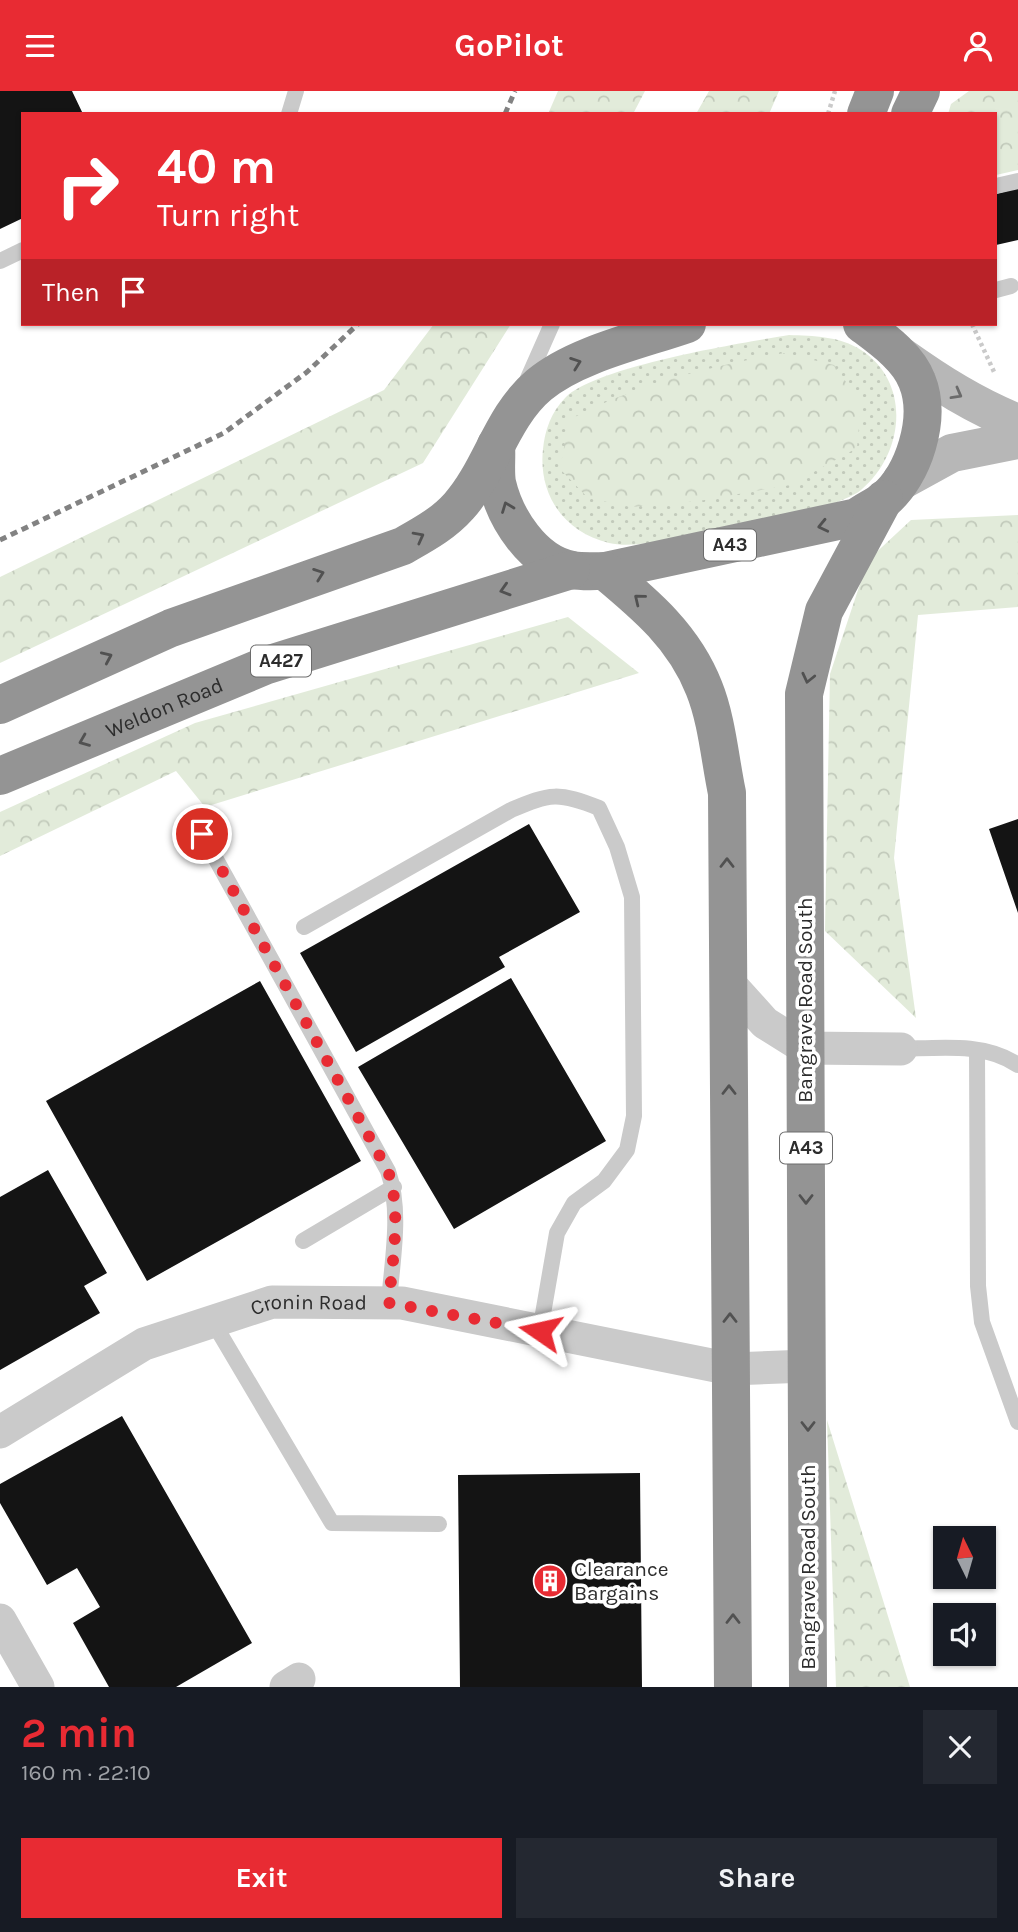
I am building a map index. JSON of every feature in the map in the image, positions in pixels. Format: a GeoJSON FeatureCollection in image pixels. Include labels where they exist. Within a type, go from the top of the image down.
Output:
{"type":"FeatureCollection","features":[{"type":"Feature","properties":{"kind":"highway"},"geometry":{"type":"LineString","coordinates":[[867,112],[875,91]]}},
{"type":"Feature","properties":{"kind":"highway"},"geometry":{"type":"LineString","coordinates":[[911,112],[920,91]]}},
{"type":"Feature","properties":{"kind":"highway"},"geometry":{"type":"LineString","coordinates":[[0,705],[171,628],[403,546],[437,527],[461,504],[504,430],[538,386],[566,367],[681,326]]}},
{"type":"Feature","properties":{"kind":"highway","name":"A43"},"geometry":{"type":"LineString","coordinates":[[588,571],[827,525],[856,517],[893,490],[921,430],[923,404],[917,380],[880,335]]}},
{"type":"Feature","properties":{"kind":"highway"},"geometry":{"type":"LineString","coordinates":[[504,430],[497,482],[510,517],[530,545],[548,559],[588,571],[654,612],[671,630],[705,690],[727,793],[733,1687]]}},
{"type":"Feature","properties":{"kind":"highway","name":"Bangrave Road South"},"geometry":{"type":"LineString","coordinates":[[808,1687],[804,694],[824,611],[893,490]]}},
{"type":"Feature","properties":{"kind":"highway","name":"Weldon Road"},"geometry":{"type":"LineString","coordinates":[[0,775],[267,665],[588,571]]}},
{"type":"Feature","properties":{"kind":"street"},"geometry":{"type":"LineString","coordinates":[[880,335],[947,389],[985,410],[1018,423]]}},
{"type":"Feature","properties":{"kind":"street"},"geometry":{"type":"LineString","coordinates":[[893,490],[952,453],[1018,440]]}},
{"type":"Feature","properties":{"kind":"street"},"geometry":{"type":"LineString","coordinates":[[728,982],[765,1023],[805,1048],[901,1049]]}},
{"type":"Feature","properties":{"kind":"street","name":"Cronin Road"},"geometry":{"type":"LineString","coordinates":[[0,1432],[144,1344],[272,1302],[389,1303],[731,1369],[807,1366]]}},
{"type":"Feature","properties":{"kind":"street"},"geometry":{"type":"LineString","coordinates":[[0,1621],[38,1687]]}},
{"type":"Feature","properties":{"kind":"lane"},"geometry":{"type":"LineString","coordinates":[[290,112],[296,91]]}},
{"type":"Feature","properties":{"kind":"lane"},"geometry":{"type":"LineString","coordinates":[[997,186],[1018,181]]}},
{"type":"Feature","properties":{"kind":"lane"},"geometry":{"type":"LineString","coordinates":[[0,261],[21,251]]}},
{"type":"Feature","properties":{"kind":"lane"},"geometry":{"type":"LineString","coordinates":[[504,430],[551,326]]}},
{"type":"Feature","properties":{"kind":"lane"},"geometry":{"type":"LineString","coordinates":[[304,927],[511,810],[545,795],[572,797],[599,808],[617,847],[632,897],[634,1116],[627,1150],[604,1181],[574,1203],[557,1233],[540,1331]]}},
{"type":"Feature","properties":{"kind":"lane"},"geometry":{"type":"LineString","coordinates":[[202,834],[381,1153],[394,1187],[395,1215],[389,1303]]}},
{"type":"Feature","properties":{"kind":"lane"},"geometry":{"type":"LineString","coordinates":[[901,1049],[1001,1053],[1018,1065]]}},
{"type":"Feature","properties":{"kind":"lane"},"geometry":{"type":"LineString","coordinates":[[977,1050],[980,1310],[1018,1422]]}},
{"type":"Feature","properties":{"kind":"lane"},"geometry":{"type":"LineString","coordinates":[[303,1241],[394,1187]]}},
{"type":"Feature","properties":{"kind":"lane"},"geometry":{"type":"LineString","coordinates":[[213,1322],[332,1523],[439,1524]]}},
{"type":"Feature","properties":{"kind":"path"},"geometry":{"type":"LineString","coordinates":[[973,326],[997,379]]}},
{"type":"Feature","properties":{"kind":"green space"},"geometry":{"type":"Polygon","coordinates":[[[558,91],[645,91],[634,112],[549,112],[558,91]]]}},
{"type":"Feature","properties":{"kind":"green space"},"geometry":{"type":"Polygon","coordinates":[[[709,91],[779,91],[770,112],[697,112],[709,91]]]}},
{"type":"Feature","properties":{"kind":"green space"},"geometry":{"type":"Polygon","coordinates":[[[969,91],[1018,91],[1018,170],[997,175],[997,112],[949,112],[951,104],[969,91]]]}},
{"type":"Feature","properties":{"kind":"green space"},"geometry":{"type":"Polygon","coordinates":[[[432,326],[510,326],[423,463],[0,663],[0,577],[384,390],[432,326]]]}},
{"type":"Feature","properties":{"kind":"green space"},"geometry":{"type":"Polygon","coordinates":[[[789,335],[826,338],[853,345],[877,364],[889,381],[895,399],[893,439],[886,458],[861,490],[824,507],[766,523],[680,540],[636,544],[615,544],[593,538],[567,521],[557,509],[545,482],[543,449],[550,421],[566,397],[608,375],[638,366],[671,357],[789,335]]]}},
{"type":"Feature","properties":{"kind":"green space"},"geometry":{"type":"Polygon","coordinates":[[[784,353],[834,365],[861,403],[857,448],[790,485],[699,501],[631,507],[588,498],[560,469],[569,420],[621,396],[674,378],[784,353]]]}},
{"type":"Feature","properties":{"kind":"green space"},"geometry":{"type":"Polygon","coordinates":[[[1018,515],[1018,607],[918,615],[894,858],[916,1018],[825,931],[830,674],[868,560],[911,520],[1018,515]]]}},
{"type":"Feature","properties":{"kind":"green space"},"geometry":{"type":"Polygon","coordinates":[[[568,617],[639,673],[205,807],[176,771],[0,856],[0,812],[195,723],[568,617]]]}},
{"type":"Feature","properties":{"kind":"green space"},"geometry":{"type":"Polygon","coordinates":[[[827,1420],[910,1687],[836,1687],[827,1420]]]}},
{"type":"Feature","properties":{"kind":"building"},"geometry":{"type":"Polygon","coordinates":[[[0,91],[72,91],[82,112],[21,112],[21,219],[0,229],[0,91]]]}},
{"type":"Feature","properties":{"kind":"building"},"geometry":{"type":"Polygon","coordinates":[[[1018,188],[1018,240],[997,245],[997,194],[1018,188]]]}},
{"type":"Feature","properties":{"kind":"building"},"geometry":{"type":"Polygon","coordinates":[[[1018,819],[1018,913],[989,829],[1018,819]]]}},
{"type":"Feature","properties":{"kind":"building"},"geometry":{"type":"Polygon","coordinates":[[[529,824],[580,912],[499,957],[505,967],[356,1052],[300,953],[529,824]]]}},
{"type":"Feature","properties":{"kind":"building"},"geometry":{"type":"Polygon","coordinates":[[[511,978],[606,1141],[454,1229],[358,1067],[511,978]]]}},
{"type":"Feature","properties":{"kind":"building"},"geometry":{"type":"Polygon","coordinates":[[[260,981],[361,1161],[147,1281],[46,1101],[260,981]]]}},
{"type":"Feature","properties":{"kind":"building"},"geometry":{"type":"Polygon","coordinates":[[[48,1170],[107,1273],[84,1286],[100,1313],[0,1370],[0,1197],[48,1170]]]}},
{"type":"Feature","properties":{"kind":"building"},"geometry":{"type":"Polygon","coordinates":[[[122,1416],[252,1643],[176,1687],[109,1687],[73,1623],[100,1607],[77,1568],[47,1585],[0,1503],[0,1484],[122,1416]]]}},
{"type":"Feature","properties":{"kind":"building","name":"Clearance Bargains"},"geometry":{"type":"Polygon","coordinates":[[[640,1473],[642,1687],[460,1687],[458,1475],[640,1473]]]}},
{"type":"Feature","properties":{"kind":"railway"},"geometry":{"type":"LineString","coordinates":[[506,112],[515,91]]}},
{"type":"Feature","properties":{"kind":"railway"},"geometry":{"type":"LineString","coordinates":[[0,540],[224,433],[307,372],[356,326]]}},
{"type":"Feature","properties":{"kind":"place","name":"Clearance Bargains"},"geometry":{"type":"Point","coordinates":[550,1581]}},
{"type":"Feature","properties":{"kind":"route"},"geometry":{"type":"LineString","coordinates":[[202,834],[381,1153],[395,1190],[389,1303],[402,1303],[540,1331]]}}]}
